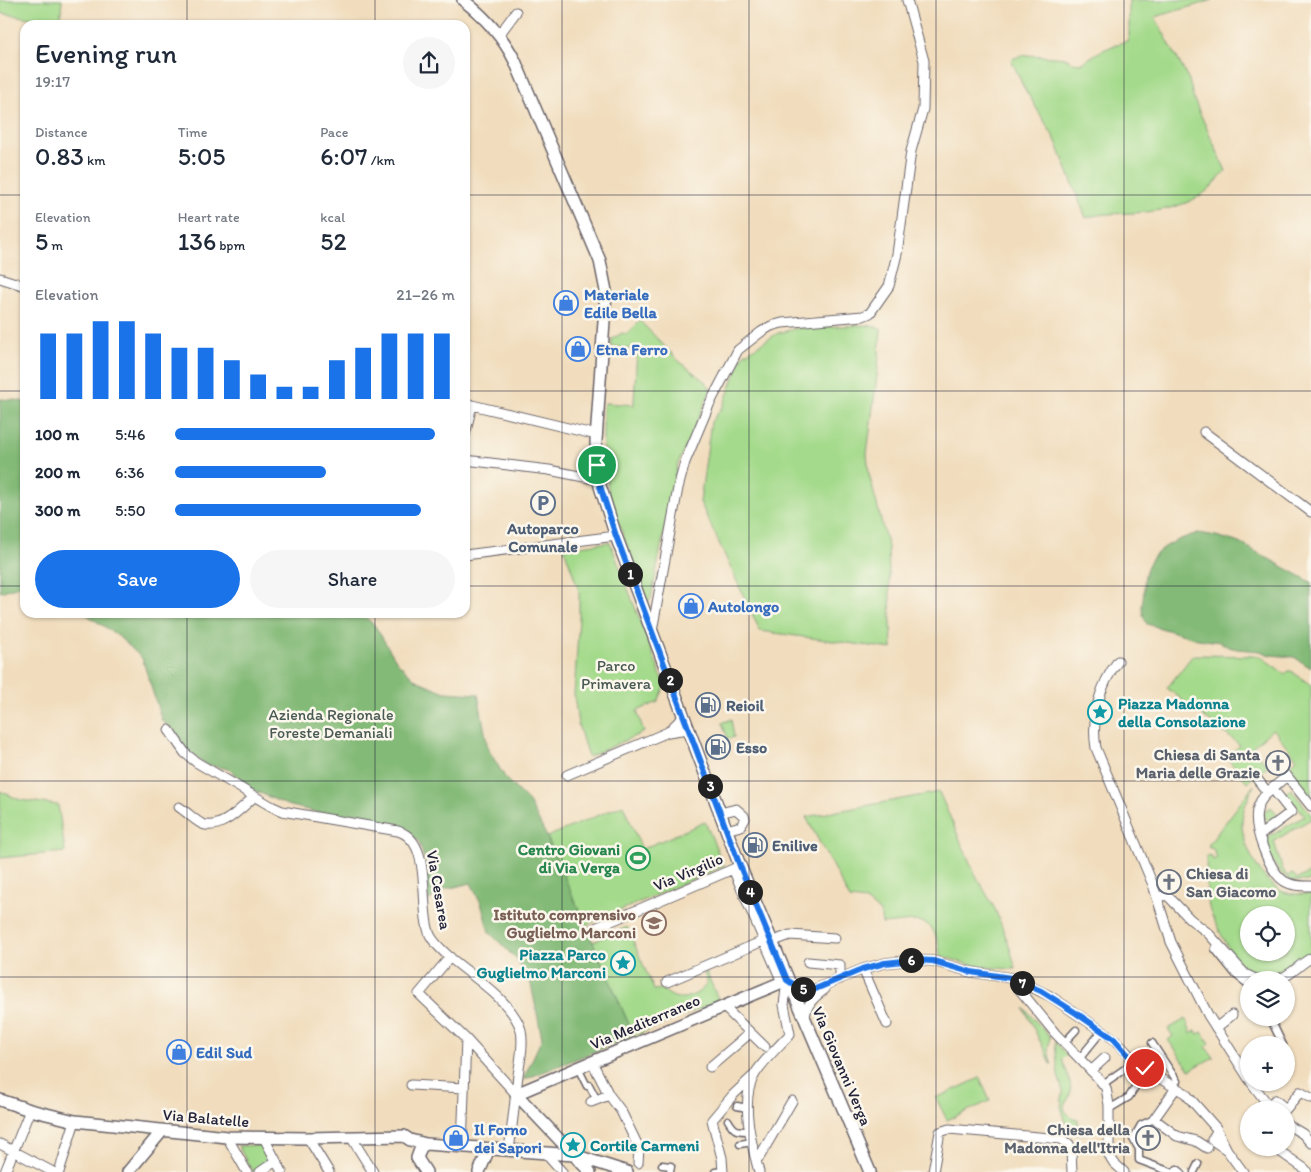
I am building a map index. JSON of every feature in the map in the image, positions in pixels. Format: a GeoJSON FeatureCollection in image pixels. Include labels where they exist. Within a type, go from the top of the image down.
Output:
{"type":"FeatureCollection","features":[{"type":"Feature","properties":{"kind":"street","name":"Via Giovanni Verga"},"geometry":{"type":"LineString","coordinates":[[463,0],[499,35],[515,62],[600,260],[606,291],[596,435],[599,480],[616,536],[720,813],[736,868],[784,981],[805,1021],[870,1172]]}},
{"type":"Feature","properties":{"kind":"street"},"geometry":{"type":"LineString","coordinates":[[652,631],[678,488],[685,462],[709,405],[738,350],[761,332],[771,326],[782,323],[863,316],[870,313],[889,286],[897,254],[911,151],[923,109],[924,61],[907,0]]}},
{"type":"Feature","properties":{"kind":"street"},"geometry":{"type":"LineString","coordinates":[[499,35],[516,12]]}},
{"type":"Feature","properties":{"kind":"street"},"geometry":{"type":"LineString","coordinates":[[0,278],[20,284]]}},
{"type":"Feature","properties":{"kind":"street"},"geometry":{"type":"LineString","coordinates":[[470,403],[596,435]]}},
{"type":"Feature","properties":{"kind":"street"},"geometry":{"type":"LineString","coordinates":[[1204,432],[1311,512]]}},
{"type":"Feature","properties":{"kind":"street"},"geometry":{"type":"LineString","coordinates":[[470,461],[549,470],[599,480]]}},
{"type":"Feature","properties":{"kind":"street"},"geometry":{"type":"LineString","coordinates":[[470,554],[616,536]]}},
{"type":"Feature","properties":{"kind":"street"},"geometry":{"type":"LineString","coordinates":[[1118,661],[1107,676],[1099,698],[1093,731],[1096,748],[1158,897],[1171,942],[1208,1015],[1240,1065]]}},
{"type":"Feature","properties":{"kind":"street"},"geometry":{"type":"LineString","coordinates":[[668,732],[684,717]]}},
{"type":"Feature","properties":{"kind":"street"},"geometry":{"type":"LineString","coordinates":[[567,775],[668,732],[688,729]]}},
{"type":"Feature","properties":{"kind":"street","name":"Via Cesarea"},"geometry":{"type":"LineString","coordinates":[[170,730],[185,753],[196,762],[244,789],[254,797],[282,810],[388,829],[407,836],[416,846],[421,861],[423,900],[430,934],[438,946],[509,1007],[515,1016],[522,1039],[516,1094],[499,1150]]}},
{"type":"Feature","properties":{"kind":"street"},"geometry":{"type":"LineString","coordinates":[[1311,806],[1287,776],[1270,790],[1258,807],[1256,822],[1266,856],[1279,877],[1293,884],[1311,886]]}},
{"type":"Feature","properties":{"kind":"street"},"geometry":{"type":"LineString","coordinates":[[1257,779],[1291,812],[1260,835]]}},
{"type":"Feature","properties":{"kind":"street"},"geometry":{"type":"LineString","coordinates":[[179,807],[202,824],[214,825],[231,816],[254,797]]}},
{"type":"Feature","properties":{"kind":"street"},"geometry":{"type":"LineString","coordinates":[[720,813],[736,809],[744,816],[745,819],[741,826],[726,830]]}},
{"type":"Feature","properties":{"kind":"street","name":"Via Virgilio"},"geometry":{"type":"LineString","coordinates":[[593,929],[736,868]]}},
{"type":"Feature","properties":{"kind":"street"},"geometry":{"type":"LineString","coordinates":[[1158,897],[1167,895],[1190,919],[1217,942],[1242,971]]}},
{"type":"Feature","properties":{"kind":"street"},"geometry":{"type":"LineString","coordinates":[[667,982],[767,942],[790,935],[835,938]]}},
{"type":"Feature","properties":{"kind":"street"},"geometry":{"type":"LineString","coordinates":[[1217,942],[1214,949],[1240,978]]}},
{"type":"Feature","properties":{"kind":"street"},"geometry":{"type":"LineString","coordinates":[[450,957],[419,994],[466,1039],[590,1172]]}},
{"type":"Feature","properties":{"kind":"street"},"geometry":{"type":"LineString","coordinates":[[1293,971],[1311,958]]}},
{"type":"Feature","properties":{"kind":"street"},"geometry":{"type":"LineString","coordinates":[[720,1172],[722,1158],[712,1120],[790,1034],[784,1006],[784,981],[799,988],[813,990],[863,969],[885,963],[913,960],[933,961],[971,972],[1011,978],[1041,991],[1114,1039],[1133,1059],[1185,1093],[1216,1130],[1212,1140],[1227,1150],[1243,1172]]}},
{"type":"Feature","properties":{"kind":"street"},"geometry":{"type":"LineString","coordinates":[[808,962],[840,965],[840,979]]}},
{"type":"Feature","properties":{"kind":"street"},"geometry":{"type":"LineString","coordinates":[[863,969],[887,1024]]}},
{"type":"Feature","properties":{"kind":"street"},"geometry":{"type":"LineString","coordinates":[[1011,978],[1064,1043],[1106,1088],[1109,1110],[1109,1155],[1114,1163],[1124,1172]]}},
{"type":"Feature","properties":{"kind":"street","name":"Via Mediterraneo"},"geometry":{"type":"LineString","coordinates":[[516,1094],[784,981]]}},
{"type":"Feature","properties":{"kind":"street"},"geometry":{"type":"LineString","coordinates":[[805,1021],[806,1010],[810,1002],[831,984]]}},
{"type":"Feature","properties":{"kind":"street"},"geometry":{"type":"LineString","coordinates":[[1031,1003],[1041,991]]}},
{"type":"Feature","properties":{"kind":"street"},"geometry":{"type":"LineString","coordinates":[[724,1007],[766,1048]]}},
{"type":"Feature","properties":{"kind":"street"},"geometry":{"type":"LineString","coordinates":[[1216,1028],[1232,1015]]}},
{"type":"Feature","properties":{"kind":"street"},"geometry":{"type":"LineString","coordinates":[[1064,1043],[1076,1030]]}},
{"type":"Feature","properties":{"kind":"street"},"geometry":{"type":"LineString","coordinates":[[1078,1059],[1102,1031]]}},
{"type":"Feature","properties":{"kind":"street"},"geometry":{"type":"LineString","coordinates":[[710,1067],[750,1033]]}},
{"type":"Feature","properties":{"kind":"street"},"geometry":{"type":"LineString","coordinates":[[462,1144],[466,1039]]}},
{"type":"Feature","properties":{"kind":"street"},"geometry":{"type":"LineString","coordinates":[[1152,1043],[1175,1085]]}},
{"type":"Feature","properties":{"kind":"street"},"geometry":{"type":"LineString","coordinates":[[1090,1071],[1105,1058]]}},
{"type":"Feature","properties":{"kind":"street"},"geometry":{"type":"LineString","coordinates":[[1103,1084],[1126,1068],[1133,1059]]}},
{"type":"Feature","properties":{"kind":"street"},"geometry":{"type":"LineString","coordinates":[[592,1062],[609,1094],[621,1111],[639,1148],[638,1163]]}},
{"type":"Feature","properties":{"kind":"street"},"geometry":{"type":"LineString","coordinates":[[578,1068],[587,1086],[589,1085],[594,1101],[609,1094]]}},
{"type":"Feature","properties":{"kind":"street"},"geometry":{"type":"LineString","coordinates":[[755,1074],[750,1086],[747,1108],[759,1172]]}},
{"type":"Feature","properties":{"kind":"street"},"geometry":{"type":"LineString","coordinates":[[1109,1110],[1129,1097],[1140,1079]]}},
{"type":"Feature","properties":{"kind":"street"},"geometry":{"type":"LineString","coordinates":[[411,1085],[464,1088]]}},
{"type":"Feature","properties":{"kind":"street"},"geometry":{"type":"LineString","coordinates":[[1171,1172],[1139,1160],[1139,1149],[1133,1139],[1143,1124],[1156,1116],[1175,1085]]}},
{"type":"Feature","properties":{"kind":"street"},"geometry":{"type":"LineString","coordinates":[[1293,1101],[1300,1092],[1311,1098]]}},
{"type":"Feature","properties":{"kind":"street","name":"Via Balatelle"},"geometry":{"type":"LineString","coordinates":[[0,1100],[30,1110],[75,1121],[162,1131],[227,1137],[264,1138],[404,1136],[410,1140],[426,1144],[462,1144],[499,1150],[574,1155]]}},
{"type":"Feature","properties":{"kind":"street"},"geometry":{"type":"LineString","coordinates":[[756,1160],[792,1101]]}},
{"type":"Feature","properties":{"kind":"street"},"geometry":{"type":"LineString","coordinates":[[737,1106],[747,1108]]}},
{"type":"Feature","properties":{"kind":"street"},"geometry":{"type":"LineString","coordinates":[[5,1172],[30,1110]]}},
{"type":"Feature","properties":{"kind":"street"},"geometry":{"type":"LineString","coordinates":[[1156,1116],[1177,1136],[1196,1141],[1207,1148]]}},
{"type":"Feature","properties":{"kind":"street"},"geometry":{"type":"LineString","coordinates":[[728,1120],[734,1129],[738,1131],[750,1131]]}},
{"type":"Feature","properties":{"kind":"street"},"geometry":{"type":"LineString","coordinates":[[59,1172],[75,1121]]}},
{"type":"Feature","properties":{"kind":"street"},"geometry":{"type":"LineString","coordinates":[[933,1172],[940,1132],[949,1128],[1061,1139],[1069,1144],[1071,1148],[1072,1172]]}},
{"type":"Feature","properties":{"kind":"street"},"geometry":{"type":"LineString","coordinates":[[1295,1129],[1311,1142]]}},
{"type":"Feature","properties":{"kind":"street"},"geometry":{"type":"LineString","coordinates":[[128,1172],[162,1131]]}},
{"type":"Feature","properties":{"kind":"street"},"geometry":{"type":"LineString","coordinates":[[351,1136],[372,1172]]}},
{"type":"Feature","properties":{"kind":"street"},"geometry":{"type":"LineString","coordinates":[[227,1137],[247,1172]]}},
{"type":"Feature","properties":{"kind":"street"},"geometry":{"type":"LineString","coordinates":[[264,1138],[282,1172]]}},
{"type":"Feature","properties":{"kind":"street"},"geometry":{"type":"LineString","coordinates":[[308,1138],[329,1172]]}},
{"type":"Feature","properties":{"kind":"street"},"geometry":{"type":"LineString","coordinates":[[410,1140],[426,1172]]}},
{"type":"Feature","properties":{"kind":"street"},"geometry":{"type":"LineString","coordinates":[[740,1144],[752,1142]]}},
{"type":"Feature","properties":{"kind":"street"},"geometry":{"type":"LineString","coordinates":[[0,1144],[53,1172]]}},
{"type":"Feature","properties":{"kind":"street"},"geometry":{"type":"LineString","coordinates":[[418,1158],[421,1147],[426,1144]]}},
{"type":"Feature","properties":{"kind":"street"},"geometry":{"type":"LineString","coordinates":[[479,1172],[499,1150]]}},
{"type":"Feature","properties":{"kind":"street"},"geometry":{"type":"LineString","coordinates":[[545,1153],[562,1172]]}},
{"type":"Feature","properties":{"kind":"street"},"geometry":{"type":"LineString","coordinates":[[574,1155],[627,1172]]}},
{"type":"Feature","properties":{"kind":"street"},"geometry":{"type":"LineString","coordinates":[[1286,1156],[1307,1172]]}},
{"type":"Feature","properties":{"kind":"street"},"geometry":{"type":"LineString","coordinates":[[260,1172],[276,1161]]}},
{"type":"Feature","properties":{"kind":"street"},"geometry":{"type":"LineString","coordinates":[[1194,1172],[1198,1164]]}},
{"type":"Feature","properties":{"kind":"street"},"geometry":{"type":"LineString","coordinates":[[662,1165],[671,1166],[670,1172]]}},
{"type":"Feature","properties":{"kind":"street"},"geometry":{"type":"LineString","coordinates":[[1175,1172],[1177,1169],[1181,1172]]}},
{"type":"Feature","properties":{"kind":"green space"},"geometry":{"type":"Polygon","coordinates":[[[0,0],[62,0],[60,20],[42,20],[0,13],[0,0]]]}},
{"type":"Feature","properties":{"kind":"green space"},"geometry":{"type":"Polygon","coordinates":[[[1129,0],[1213,0],[1155,17],[1189,80],[1194,100],[1226,171],[1205,193],[1177,206],[1150,212],[1102,214],[1086,218],[1055,139],[1023,86],[1011,59],[1026,55],[1068,58],[1070,62],[1083,63],[1104,50],[1127,41],[1129,36],[1129,0]]]}},
{"type":"Feature","properties":{"kind":"green space"},"geometry":{"type":"Polygon","coordinates":[[[640,321],[679,361],[707,383],[711,390],[677,466],[649,601],[646,601],[609,495],[603,455],[603,406],[605,403],[634,405],[637,350],[611,346],[612,339],[622,333],[627,334],[640,321]]]}},
{"type":"Feature","properties":{"kind":"green space"},"geometry":{"type":"Polygon","coordinates":[[[866,325],[881,328],[867,454],[869,474],[888,547],[892,649],[760,631],[700,502],[711,422],[723,406],[743,355],[778,333],[799,328],[866,325]]]}},
{"type":"Feature","properties":{"kind":"green space"},"geometry":{"type":"Polygon","coordinates":[[[0,399],[20,401],[20,586],[0,592],[0,399]]]}},
{"type":"Feature","properties":{"kind":"green space"},"geometry":{"type":"Polygon","coordinates":[[[1198,533],[1240,543],[1311,582],[1311,668],[1294,657],[1237,649],[1220,642],[1198,639],[1147,624],[1142,605],[1145,574],[1148,565],[1160,550],[1178,540],[1198,533]]]}},
{"type":"Feature","properties":{"kind":"green space","name":"Parco Primavera"},"geometry":{"type":"Polygon","coordinates":[[[610,542],[665,686],[658,702],[637,711],[644,732],[588,757],[578,724],[574,695],[579,591],[564,548],[610,542]]]}},
{"type":"Feature","properties":{"kind":"green space","name":"Azienda Regionale Foreste Demaniali"},"geometry":{"type":"Polygon","coordinates":[[[92,618],[366,618],[375,626],[397,662],[416,680],[445,692],[478,694],[488,749],[506,779],[529,802],[547,837],[634,1036],[523,1080],[542,1038],[531,984],[518,961],[489,932],[481,903],[471,883],[442,890],[428,901],[426,864],[419,842],[407,829],[345,819],[287,805],[251,789],[229,769],[207,765],[189,753],[175,731],[162,721],[142,658],[117,635],[92,618]]]}},
{"type":"Feature","properties":{"kind":"green space"},"geometry":{"type":"Polygon","coordinates":[[[1193,655],[1260,656],[1285,674],[1291,671],[1311,685],[1311,797],[1287,768],[1297,759],[1273,729],[1252,747],[1268,766],[1247,782],[1227,758],[1240,745],[1167,688],[1193,655]]]}},
{"type":"Feature","properties":{"kind":"green space"},"geometry":{"type":"Polygon","coordinates":[[[731,719],[734,737],[728,739],[722,723],[731,719]]]}},
{"type":"Feature","properties":{"kind":"green space"},"geometry":{"type":"Polygon","coordinates":[[[1254,785],[1242,817],[1245,841],[1261,873],[1276,888],[1291,894],[1311,894],[1311,953],[1287,971],[1250,971],[1242,966],[1228,948],[1211,915],[1208,901],[1206,856],[1212,857],[1213,860],[1217,858],[1213,849],[1208,847],[1254,785]]]}},
{"type":"Feature","properties":{"kind":"green space"},"geometry":{"type":"Polygon","coordinates":[[[1291,789],[1311,814],[1311,819],[1274,841],[1282,868],[1287,876],[1293,874],[1297,879],[1311,872],[1311,881],[1288,879],[1274,864],[1269,850],[1268,837],[1305,816],[1286,793],[1291,789]]]}},
{"type":"Feature","properties":{"kind":"green space"},"geometry":{"type":"Polygon","coordinates":[[[0,791],[20,800],[58,805],[65,852],[0,858],[0,791]]]}},
{"type":"Feature","properties":{"kind":"green space"},"geometry":{"type":"Polygon","coordinates":[[[939,792],[974,872],[995,909],[1016,969],[977,966],[940,955],[934,931],[922,922],[882,924],[880,912],[866,901],[850,899],[806,817],[939,792]]]}},
{"type":"Feature","properties":{"kind":"green space","name":"Centro Giovani di Via Verga"},"geometry":{"type":"Polygon","coordinates":[[[623,805],[642,849],[705,822],[724,866],[584,926],[547,837],[623,805]]]}},
{"type":"Feature","properties":{"kind":"green space"},"geometry":{"type":"Polygon","coordinates":[[[1271,807],[1278,815],[1269,822],[1262,814],[1271,807]]]}},
{"type":"Feature","properties":{"kind":"green space","name":"Piazza Parco Guglielmo Marconi"},"geometry":{"type":"Polygon","coordinates":[[[627,927],[654,990],[660,989],[678,998],[688,997],[705,987],[707,983],[704,972],[706,971],[719,1001],[634,1036],[593,942],[627,927]]]}},
{"type":"Feature","properties":{"kind":"green space"},"geometry":{"type":"Polygon","coordinates":[[[1024,1008],[1050,1037],[1048,1050],[1052,1066],[1024,1008]]]}},
{"type":"Feature","properties":{"kind":"green space"},"geometry":{"type":"Polygon","coordinates":[[[1186,1019],[1191,1033],[1196,1031],[1198,1034],[1202,1032],[1210,1043],[1206,1047],[1214,1057],[1190,1070],[1168,1040],[1173,1036],[1168,1029],[1186,1019]]]}},
{"type":"Feature","properties":{"kind":"green space"},"geometry":{"type":"Polygon","coordinates":[[[1055,1042],[1067,1055],[1062,1060],[1069,1077],[1071,1089],[1068,1100],[1064,1105],[1065,1111],[1073,1119],[1078,1119],[1078,1127],[1083,1127],[1084,1134],[1063,1133],[1061,1127],[1067,1126],[1061,1107],[1063,1092],[1058,1075],[1055,1042]]]}},
{"type":"Feature","properties":{"kind":"green space"},"geometry":{"type":"Polygon","coordinates":[[[980,1078],[990,1101],[947,1120],[936,1098],[980,1078]]]}},
{"type":"Feature","properties":{"kind":"green space"},"geometry":{"type":"Polygon","coordinates":[[[259,1145],[270,1160],[253,1172],[238,1146],[259,1145]]]}},
{"type":"Feature","properties":{"kind":"place","name":"Materiale Edile Bella"},"geometry":{"type":"Point","coordinates":[566,303]}},
{"type":"Feature","properties":{"kind":"place","name":"Etna Ferro"},"geometry":{"type":"Point","coordinates":[578,349]}},
{"type":"Feature","properties":{"kind":"place","name":"Autoparco Comunale"},"geometry":{"type":"Point","coordinates":[543,503]}},
{"type":"Feature","properties":{"kind":"place","name":"Autolongo"},"geometry":{"type":"Point","coordinates":[691,606]}},
{"type":"Feature","properties":{"kind":"place","name":"Reioil"},"geometry":{"type":"Point","coordinates":[708,705]}},
{"type":"Feature","properties":{"kind":"place","name":"Piazza Madonna della Consolazione"},"geometry":{"type":"Point","coordinates":[1100,712]}},
{"type":"Feature","properties":{"kind":"place","name":"Esso"},"geometry":{"type":"Point","coordinates":[718,747]}},
{"type":"Feature","properties":{"kind":"place","name":"Chiesa di Santa Maria delle Grazie"},"geometry":{"type":"Point","coordinates":[1278,763]}},
{"type":"Feature","properties":{"kind":"place","name":"Enilive"},"geometry":{"type":"Point","coordinates":[755,845]}},
{"type":"Feature","properties":{"kind":"place","name":"Centro Giovani di Via Verga"},"geometry":{"type":"Point","coordinates":[638,858]}},
{"type":"Feature","properties":{"kind":"place","name":"Chiesa di San Giacomo"},"geometry":{"type":"Point","coordinates":[1169,882]}},
{"type":"Feature","properties":{"kind":"place","name":"Istituto comprensivo Guglielmo Marconi"},"geometry":{"type":"Point","coordinates":[654,923]}},
{"type":"Feature","properties":{"kind":"place","name":"Piazza Parco Guglielmo Marconi"},"geometry":{"type":"Point","coordinates":[623,963]}},
{"type":"Feature","properties":{"kind":"place","name":"Edil Sud"},"geometry":{"type":"Point","coordinates":[179,1052]}},
{"type":"Feature","properties":{"kind":"place","name":"Il Forno dei Sapori"},"geometry":{"type":"Point","coordinates":[456,1138]}},
{"type":"Feature","properties":{"kind":"place","name":"Chiesa della Madonna dell'Itria"},"geometry":{"type":"Point","coordinates":[1148,1138]}},
{"type":"Feature","properties":{"kind":"place","name":"Cortile Carmeni"},"geometry":{"type":"Point","coordinates":[573,1145]}},
{"type":"Feature","properties":{"kind":"route"},"geometry":{"type":"LineString","coordinates":[[597,465],[600,486],[616,536],[740,866],[787,980],[799,988],[813,990],[822,988],[863,969],[885,963],[913,960],[933,961],[971,972],[1011,978],[1041,991],[1076,1013],[1114,1039],[1128,1055],[1145,1068]]}}]}
